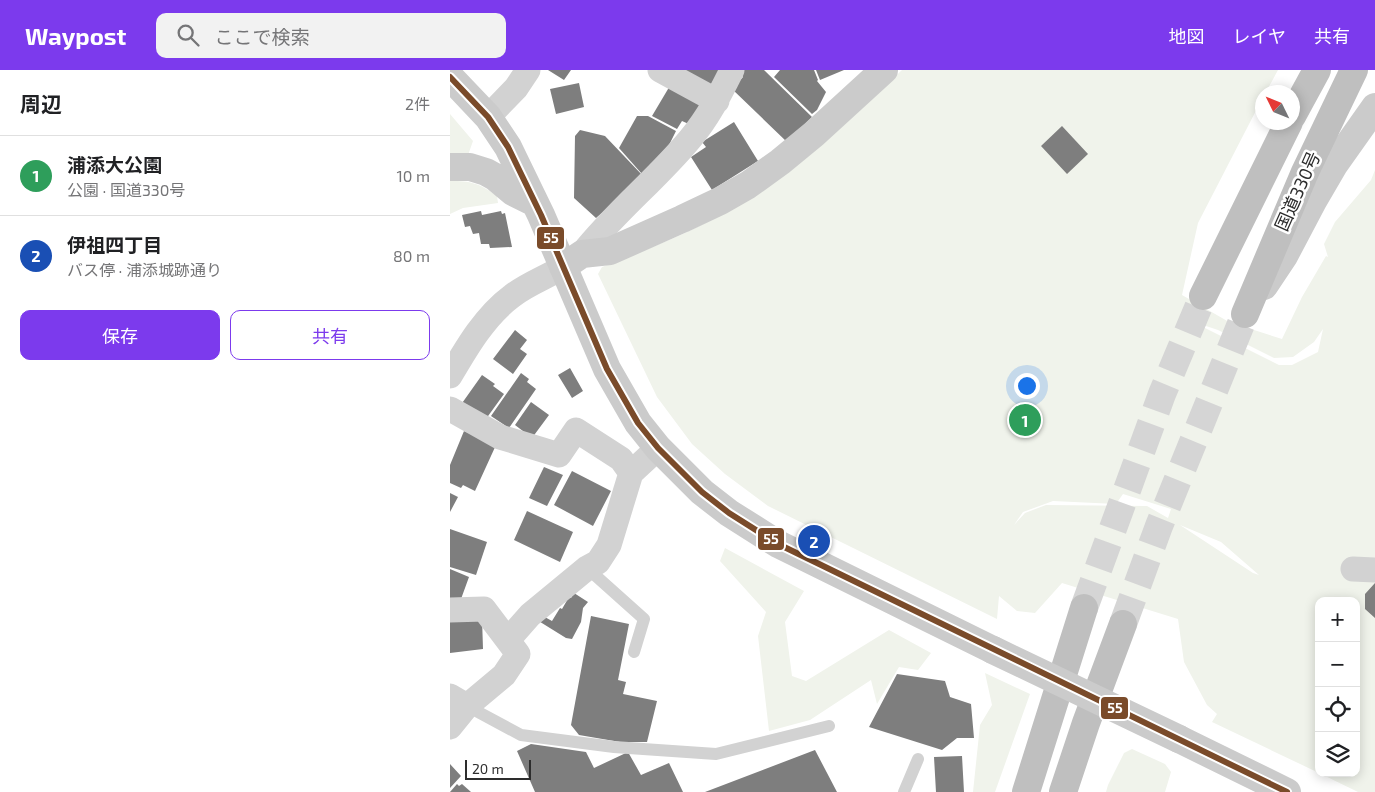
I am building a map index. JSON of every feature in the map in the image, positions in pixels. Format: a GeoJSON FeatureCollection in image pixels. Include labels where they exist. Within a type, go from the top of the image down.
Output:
{"type":"FeatureCollection","features":[{"type":"Feature","properties":{"kind":"highway"},"geometry":{"type":"LineString","coordinates":[[1300,102],[1318,70]]}},
{"type":"Feature","properties":{"kind":"highway","name":"国道330号"},"geometry":{"type":"LineString","coordinates":[[1245,314],[1304,172],[1354,70]]}},
{"type":"Feature","properties":{"kind":"highway","name":"国道330号"},"geometry":{"type":"LineString","coordinates":[[1203,296],[1285,130]]}},
{"type":"Feature","properties":{"kind":"highway"},"geometry":{"type":"LineString","coordinates":[[1026,792],[1084,608]]}},
{"type":"Feature","properties":{"kind":"highway"},"geometry":{"type":"LineString","coordinates":[[1063,792],[1086,723],[1123,624]]}},
{"type":"Feature","properties":{"kind":"main road"},"geometry":{"type":"LineString","coordinates":[[573,261],[610,251],[705,208],[748,185],[814,134],[884,70]]}},
{"type":"Feature","properties":{"kind":"main road"},"geometry":{"type":"LineString","coordinates":[[450,77],[488,117],[508,147],[535,203],[573,261],[607,369],[638,423],[658,448],[702,492],[729,513],[778,544],[1287,792]]}},
{"type":"Feature","properties":{"kind":"main road"},"geometry":{"type":"LineString","coordinates":[[1245,314],[1284,256],[1334,165],[1375,107]]}},
{"type":"Feature","properties":{"kind":"main road"},"geometry":{"type":"LineString","coordinates":[[450,167],[470,167],[486,172],[513,192],[535,203]]}},
{"type":"Feature","properties":{"kind":"street"},"geometry":{"type":"LineString","coordinates":[[488,117],[516,88],[528,70]]}},
{"type":"Feature","properties":{"kind":"street"},"geometry":{"type":"LineString","coordinates":[[660,70],[717,101]]}},
{"type":"Feature","properties":{"kind":"street"},"geometry":{"type":"LineString","coordinates":[[450,376],[465,351],[499,307],[513,295],[573,261],[600,230],[690,139],[717,101],[732,70]]}},
{"type":"Feature","properties":{"kind":"street"},"geometry":{"type":"LineString","coordinates":[[450,409],[500,437],[559,455],[576,430],[621,459],[631,473]]}},
{"type":"Feature","properties":{"kind":"street"},"geometry":{"type":"LineString","coordinates":[[508,640],[530,615],[587,568],[598,562],[609,545],[631,473],[658,448]]}},
{"type":"Feature","properties":{"kind":"street"},"geometry":{"type":"LineString","coordinates":[[450,610],[484,610],[518,654],[504,675],[459,701],[450,727]]}},
{"type":"Feature","properties":{"kind":"lane"},"geometry":{"type":"LineString","coordinates":[[587,568],[644,619],[634,652]]}},
{"type":"Feature","properties":{"kind":"lane"},"geometry":{"type":"LineString","coordinates":[[459,701],[521,735],[614,748],[716,754],[829,726]]}},
{"type":"Feature","properties":{"kind":"lane"},"geometry":{"type":"LineString","coordinates":[[904,792],[918,759]]}},
{"type":"Feature","properties":{"kind":"shaded area"},"geometry":{"type":"Polygon","coordinates":[[[902,70],[1278,70],[1270,85],[1255,85],[1255,113],[1198,223],[1182,295],[1229,322],[1282,339],[1302,297],[1326,256],[1328,257],[1324,244],[1335,222],[1371,180],[1375,170],[1375,792],[1358,792],[1327,777],[1360,777],[1360,597],[1315,597],[1315,771],[1212,722],[1217,714],[1207,705],[1184,662],[1178,619],[1062,583],[1035,613],[1017,611],[999,596],[997,619],[768,506],[725,474],[692,444],[657,397],[598,274],[602,267],[685,233],[734,208],[780,178],[842,126],[902,70]],[[1191,321],[1279,365],[1292,365],[1318,352],[1323,329],[1314,342],[1293,357],[1274,358],[1218,330],[1191,321]],[[1123,494],[1116,504],[1053,501],[1023,512],[1014,525],[1025,513],[1046,505],[1147,506],[1168,518],[1171,509],[1123,494]],[[1180,525],[1253,573],[1259,575],[1221,542],[1180,525]]]}},
{"type":"Feature","properties":{"kind":"shaded area"},"geometry":{"type":"Polygon","coordinates":[[[450,114],[473,141],[467,158],[450,157],[450,114]]]}},
{"type":"Feature","properties":{"kind":"shaded area"},"geometry":{"type":"Polygon","coordinates":[[[450,181],[469,182],[485,188],[497,196],[498,203],[463,208],[450,214],[450,181]]]}},
{"type":"Feature","properties":{"kind":"shaded area"},"geometry":{"type":"Polygon","coordinates":[[[725,548],[804,591],[785,622],[792,676],[806,681],[889,630],[931,653],[918,670],[899,667],[877,704],[871,680],[810,720],[769,731],[758,636],[766,612],[720,561],[725,548]]]}},
{"type":"Feature","properties":{"kind":"shaded area"},"geometry":{"type":"Polygon","coordinates":[[[985,673],[1030,694],[995,792],[973,792],[980,725],[992,705],[985,673]]]}},
{"type":"Feature","properties":{"kind":"shaded area"},"geometry":{"type":"Polygon","coordinates":[[[1132,749],[1165,764],[1171,772],[1165,792],[1106,792],[1124,753],[1132,749]]]}},
{"type":"Feature","properties":{"kind":"building"},"geometry":{"type":"Polygon","coordinates":[[[548,70],[571,70],[564,80],[548,70]]]}},
{"type":"Feature","properties":{"kind":"building"},"geometry":{"type":"Polygon","coordinates":[[[681,70],[720,70],[711,91],[681,70]]]}},
{"type":"Feature","properties":{"kind":"building"},"geometry":{"type":"Polygon","coordinates":[[[743,70],[764,70],[812,117],[787,142],[732,89],[743,77],[740,73],[743,70]]]}},
{"type":"Feature","properties":{"kind":"building"},"geometry":{"type":"Polygon","coordinates":[[[780,70],[814,70],[817,81],[826,92],[817,110],[812,114],[774,77],[780,70]]]}},
{"type":"Feature","properties":{"kind":"building"},"geometry":{"type":"Polygon","coordinates":[[[816,70],[844,70],[820,80],[816,70]]]}},
{"type":"Feature","properties":{"kind":"building"},"geometry":{"type":"Polygon","coordinates":[[[579,83],[584,107],[556,114],[550,89],[579,83]]]}},
{"type":"Feature","properties":{"kind":"building"},"geometry":{"type":"Polygon","coordinates":[[[671,84],[704,103],[691,125],[682,121],[677,129],[652,116],[671,84]]]}},
{"type":"Feature","properties":{"kind":"building"},"geometry":{"type":"Polygon","coordinates":[[[637,116],[648,116],[676,131],[669,145],[642,174],[619,148],[637,116]]]}},
{"type":"Feature","properties":{"kind":"building"},"geometry":{"type":"Polygon","coordinates":[[[734,122],[758,161],[712,190],[691,157],[706,147],[702,142],[734,122]]]}},
{"type":"Feature","properties":{"kind":"building"},"geometry":{"type":"Polygon","coordinates":[[[1062,126],[1088,154],[1067,174],[1041,146],[1062,126]]]}},
{"type":"Feature","properties":{"kind":"building"},"geometry":{"type":"Polygon","coordinates":[[[580,130],[605,136],[644,177],[596,218],[574,198],[575,136],[580,130]]]}},
{"type":"Feature","properties":{"kind":"building"},"geometry":{"type":"Polygon","coordinates":[[[481,211],[482,215],[501,211],[502,214],[505,213],[512,247],[490,248],[489,244],[481,244],[479,233],[473,234],[470,226],[465,227],[462,215],[481,211]]]}},
{"type":"Feature","properties":{"kind":"building"},"geometry":{"type":"Polygon","coordinates":[[[515,330],[527,340],[520,349],[527,354],[513,374],[493,359],[515,330]]]}},
{"type":"Feature","properties":{"kind":"building"},"geometry":{"type":"Polygon","coordinates":[[[570,368],[583,391],[572,398],[558,375],[570,368]]]}},
{"type":"Feature","properties":{"kind":"building"},"geometry":{"type":"Polygon","coordinates":[[[521,373],[529,379],[527,382],[536,389],[509,428],[491,416],[521,373]]]}},
{"type":"Feature","properties":{"kind":"building"},"geometry":{"type":"Polygon","coordinates":[[[482,375],[495,384],[493,386],[504,394],[483,423],[460,406],[482,375]]]}},
{"type":"Feature","properties":{"kind":"building"},"geometry":{"type":"Polygon","coordinates":[[[531,402],[549,415],[532,438],[515,425],[531,402]]]}},
{"type":"Feature","properties":{"kind":"building"},"geometry":{"type":"Polygon","coordinates":[[[464,431],[496,445],[475,491],[463,485],[461,488],[450,483],[450,465],[464,431]]]}},
{"type":"Feature","properties":{"kind":"building"},"geometry":{"type":"Polygon","coordinates":[[[544,467],[563,475],[547,506],[529,498],[544,467]]]}},
{"type":"Feature","properties":{"kind":"building"},"geometry":{"type":"Polygon","coordinates":[[[572,471],[611,491],[593,526],[554,505],[572,471]]]}},
{"type":"Feature","properties":{"kind":"building"},"geometry":{"type":"Polygon","coordinates":[[[450,493],[458,497],[450,512],[450,493]]]}},
{"type":"Feature","properties":{"kind":"building"},"geometry":{"type":"Polygon","coordinates":[[[527,511],[573,532],[560,562],[514,540],[527,511]]]}},
{"type":"Feature","properties":{"kind":"building"},"geometry":{"type":"Polygon","coordinates":[[[450,529],[487,542],[476,575],[450,567],[450,529]]]}},
{"type":"Feature","properties":{"kind":"building"},"geometry":{"type":"Polygon","coordinates":[[[450,569],[469,577],[461,599],[450,600],[450,569]]]}},
{"type":"Feature","properties":{"kind":"building"},"geometry":{"type":"Polygon","coordinates":[[[1375,583],[1375,618],[1365,609],[1365,594],[1375,583]]]}},
{"type":"Feature","properties":{"kind":"building"},"geometry":{"type":"Polygon","coordinates":[[[574,593],[588,602],[583,608],[581,622],[572,639],[566,638],[537,620],[543,616],[552,621],[560,608],[562,609],[569,597],[571,598],[574,593]]]}},
{"type":"Feature","properties":{"kind":"building"},"geometry":{"type":"Polygon","coordinates":[[[591,616],[629,624],[618,680],[626,682],[623,694],[657,701],[647,742],[620,742],[579,735],[571,725],[591,616]]]}},
{"type":"Feature","properties":{"kind":"building"},"geometry":{"type":"Polygon","coordinates":[[[482,618],[483,649],[450,653],[450,621],[482,618]]]}},
{"type":"Feature","properties":{"kind":"building"},"geometry":{"type":"Polygon","coordinates":[[[897,674],[945,681],[950,697],[971,704],[974,738],[957,738],[942,750],[869,727],[897,674]]]}},
{"type":"Feature","properties":{"kind":"building"},"geometry":{"type":"Polygon","coordinates":[[[531,744],[586,752],[594,768],[628,752],[641,775],[669,763],[683,792],[535,792],[517,751],[531,744]]]}},
{"type":"Feature","properties":{"kind":"building"},"geometry":{"type":"Polygon","coordinates":[[[815,750],[837,792],[705,792],[815,750]]]}},
{"type":"Feature","properties":{"kind":"building"},"geometry":{"type":"Polygon","coordinates":[[[962,756],[964,792],[936,792],[934,757],[962,756]]]}},
{"type":"Feature","properties":{"kind":"building"},"geometry":{"type":"Polygon","coordinates":[[[450,764],[461,776],[450,788],[450,764]]]}},
{"type":"Feature","properties":{"kind":"building"},"geometry":{"type":"Polygon","coordinates":[[[457,784],[459,786],[462,784],[471,792],[450,792],[457,784]]]}},
{"type":"Feature","properties":{"kind":"tunnel"},"geometry":{"type":"LineString","coordinates":[[1084,608],[1162,394],[1203,296]]}},
{"type":"Feature","properties":{"kind":"tunnel"},"geometry":{"type":"LineString","coordinates":[[1123,624],[1159,526],[1245,314]]}},
{"type":"Feature","properties":{"kind":"transit line","name":"55"},"geometry":{"type":"LineString","coordinates":[[450,77],[488,117],[508,147],[541,215],[607,369],[638,423],[658,448],[702,492],[729,513],[778,544],[1287,792]]}},
{"type":"Feature","properties":{"kind":"place","name":"浦添大公園"},"geometry":{"type":"Point","coordinates":[1025,420]}},
{"type":"Feature","properties":{"kind":"place","name":"伊祖四丁目"},"geometry":{"type":"Point","coordinates":[814,541]}}]}
